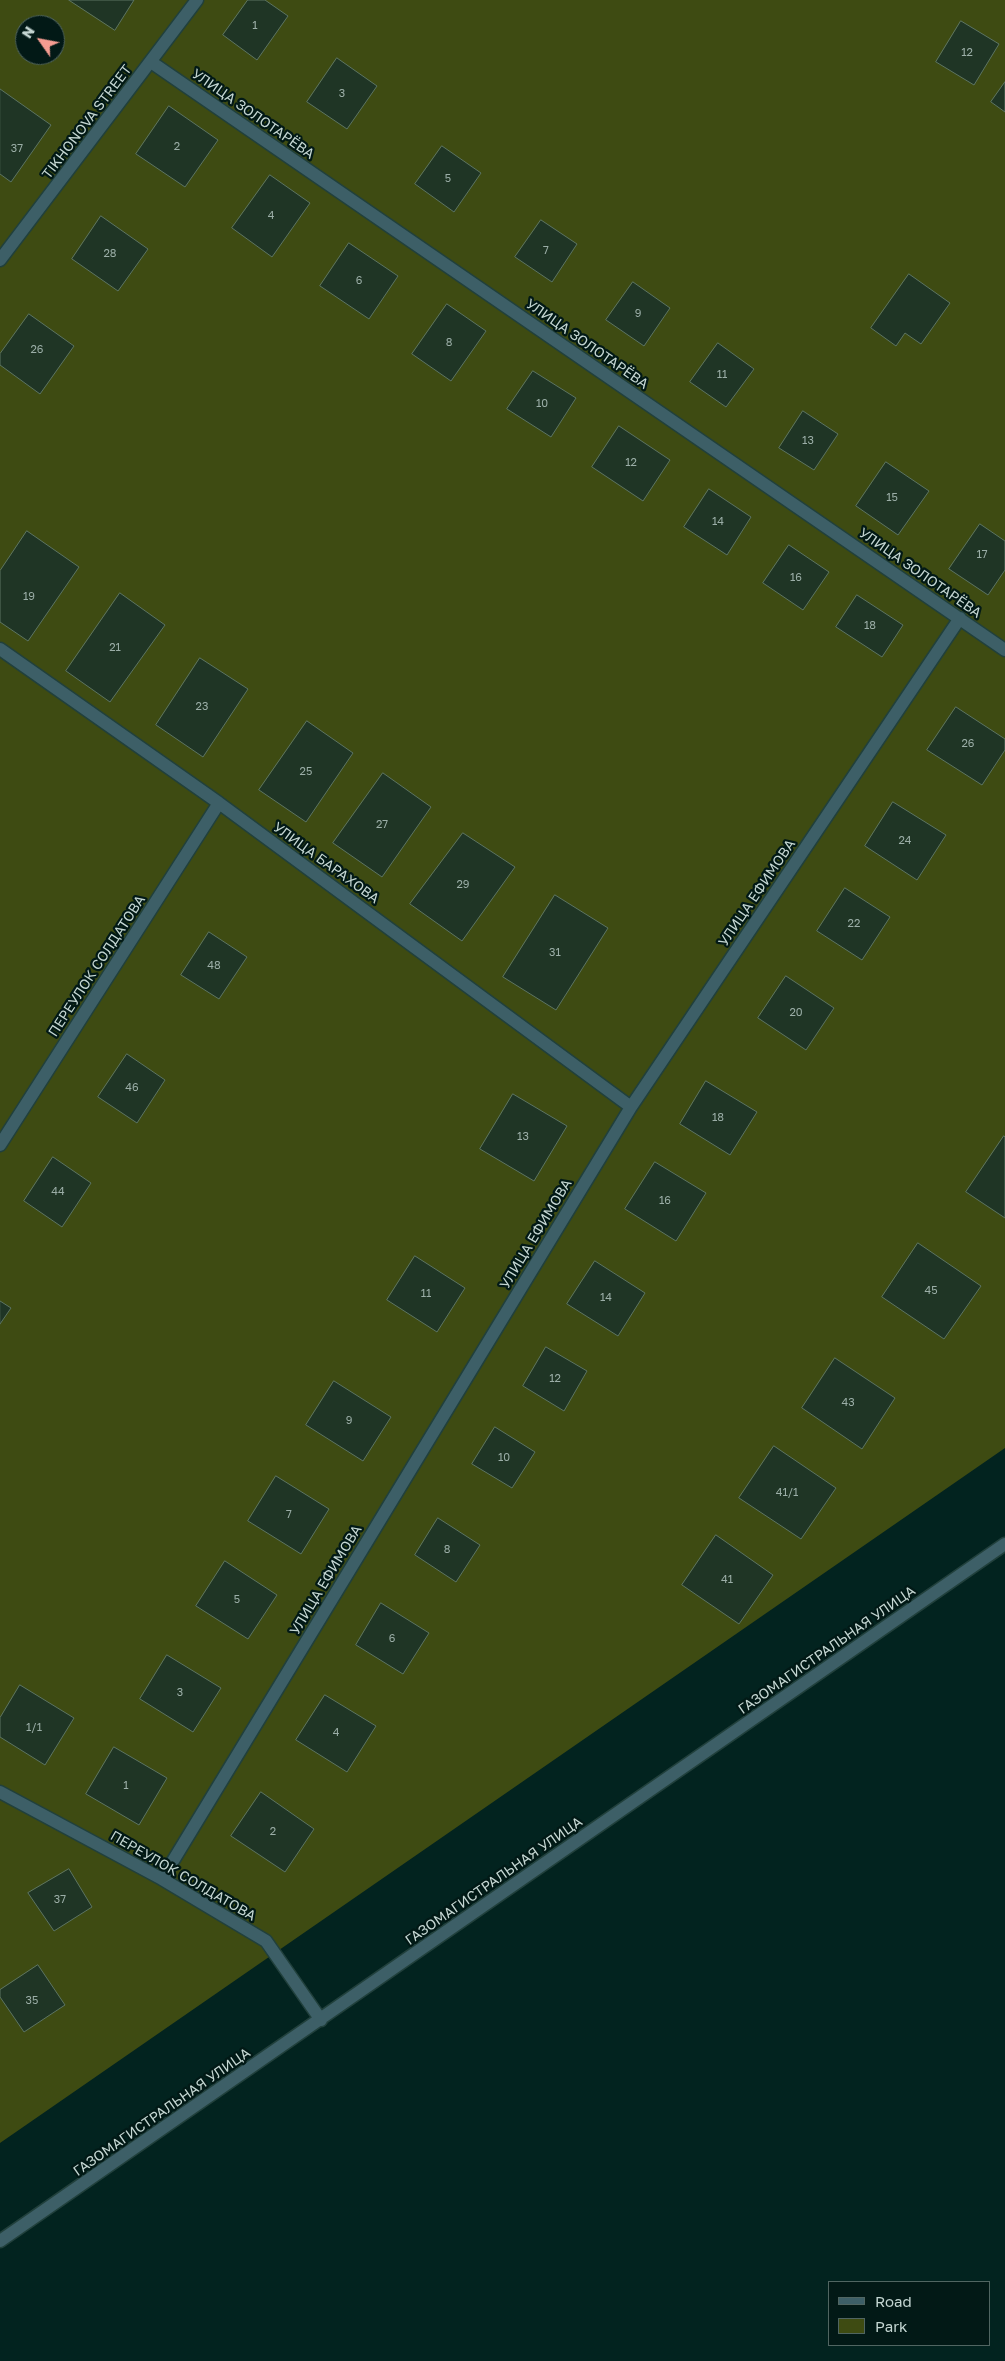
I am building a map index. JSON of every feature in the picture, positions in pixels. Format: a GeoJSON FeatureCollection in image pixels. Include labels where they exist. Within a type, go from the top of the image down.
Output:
{"type":"FeatureCollection","features":[{"type":"Feature","properties":{"kind":"street","name":"TIKHONOVA STREET"},"geometry":{"type":"LineString","coordinates":[[0,260],[197,0]]}},
{"type":"Feature","properties":{"kind":"street","name":"УЛИЦА ЗОЛОТАРЁВА"},"geometry":{"type":"LineString","coordinates":[[151,62],[1005,650]]}},
{"type":"Feature","properties":{"kind":"street","name":"УЛИЦА ЕФИМОВА"},"geometry":{"type":"LineString","coordinates":[[162,1880],[631,1107],[960,618]]}},
{"type":"Feature","properties":{"kind":"street","name":"УЛИЦА БАРАХОВА"},"geometry":{"type":"LineString","coordinates":[[0,649],[219,803],[631,1107]]}},
{"type":"Feature","properties":{"kind":"street","name":"ПЕРЕУЛОК СОЛДАТОВА"},"geometry":{"type":"LineString","coordinates":[[0,1145],[219,803]]}},
{"type":"Feature","properties":{"kind":"street","name":"ГАЗОМАГИСТРАЛЬНАЯ УЛИЦА"},"geometry":{"type":"LineString","coordinates":[[0,2241],[1005,1544]]}},
{"type":"Feature","properties":{"kind":"street","name":"ПЕРЕУЛОК СОЛДАТОВА"},"geometry":{"type":"LineString","coordinates":[[0,1792],[162,1880],[266,1941],[321,2020]]}},
{"type":"Feature","properties":{"kind":"green space"},"geometry":{"type":"Polygon","coordinates":[[[0,0],[1005,0],[1005,1448],[0,2143],[0,0]]]}},
{"type":"Feature","properties":{"kind":"building"},"geometry":{"type":"Polygon","coordinates":[[[69,0],[134,0],[115,30],[69,0]]]}},
{"type":"Feature","properties":{"kind":"building"},"geometry":{"type":"Polygon","coordinates":[[[248,0],[265,0],[288,16],[257,60],[223,35],[248,0]]]}},
{"type":"Feature","properties":{"kind":"building"},"geometry":{"type":"Polygon","coordinates":[[[961,21],[999,44],[974,85],[936,62],[961,21]]]}},
{"type":"Feature","properties":{"kind":"building"},"geometry":{"type":"Polygon","coordinates":[[[337,58],[377,86],[347,129],[307,102],[337,58]]]}},
{"type":"Feature","properties":{"kind":"building"},"geometry":{"type":"Polygon","coordinates":[[[1005,82],[1005,112],[991,102],[1005,82]]]}},
{"type":"Feature","properties":{"kind":"building"},"geometry":{"type":"Polygon","coordinates":[[[0,89],[51,125],[11,182],[0,174],[0,89]]]}},
{"type":"Feature","properties":{"kind":"building"},"geometry":{"type":"Polygon","coordinates":[[[169,106],[218,140],[185,187],[136,154],[169,106]]]}},
{"type":"Feature","properties":{"kind":"building"},"geometry":{"type":"Polygon","coordinates":[[[442,146],[481,173],[454,212],[415,184],[442,146]]]}},
{"type":"Feature","properties":{"kind":"building"},"geometry":{"type":"Polygon","coordinates":[[[270,175],[310,203],[272,257],[232,228],[270,175]]]}},
{"type":"Feature","properties":{"kind":"building"},"geometry":{"type":"Polygon","coordinates":[[[101,216],[148,249],[118,291],[72,259],[101,216]]]}},
{"type":"Feature","properties":{"kind":"building"},"geometry":{"type":"Polygon","coordinates":[[[541,220],[577,244],[552,282],[515,257],[541,220]]]}},
{"type":"Feature","properties":{"kind":"building"},"geometry":{"type":"Polygon","coordinates":[[[349,243],[398,276],[369,319],[320,286],[349,243]]]}},
{"type":"Feature","properties":{"kind":"building"},"geometry":{"type":"Polygon","coordinates":[[[909,274],[950,303],[921,344],[905,333],[896,346],[871,328],[909,274]]]}},
{"type":"Feature","properties":{"kind":"building"},"geometry":{"type":"Polygon","coordinates":[[[633,282],[670,308],[644,346],[606,320],[633,282]]]}},
{"type":"Feature","properties":{"kind":"building"},"geometry":{"type":"Polygon","coordinates":[[[447,304],[486,331],[451,381],[412,354],[447,304]]]}},
{"type":"Feature","properties":{"kind":"building"},"geometry":{"type":"Polygon","coordinates":[[[29,314],[74,346],[40,394],[0,365],[0,354],[29,314]]]}},
{"type":"Feature","properties":{"kind":"building"},"geometry":{"type":"Polygon","coordinates":[[[718,343],[754,369],[726,407],[690,382],[718,343]]]}},
{"type":"Feature","properties":{"kind":"building"},"geometry":{"type":"Polygon","coordinates":[[[533,371],[576,398],[551,437],[507,409],[533,371]]]}},
{"type":"Feature","properties":{"kind":"building"},"geometry":{"type":"Polygon","coordinates":[[[803,411],[838,434],[814,470],[779,448],[803,411]]]}},
{"type":"Feature","properties":{"kind":"building"},"geometry":{"type":"Polygon","coordinates":[[[619,426],[670,460],[643,501],[592,467],[619,426]]]}},
{"type":"Feature","properties":{"kind":"building"},"geometry":{"type":"Polygon","coordinates":[[[886,462],[929,491],[898,535],[856,506],[886,462]]]}},
{"type":"Feature","properties":{"kind":"building"},"geometry":{"type":"Polygon","coordinates":[[[709,489],[751,517],[727,555],[684,527],[709,489]]]}},
{"type":"Feature","properties":{"kind":"building"},"geometry":{"type":"Polygon","coordinates":[[[980,524],[1005,541],[1005,570],[988,595],[949,569],[980,524]]]}},
{"type":"Feature","properties":{"kind":"building"},"geometry":{"type":"Polygon","coordinates":[[[27,531],[79,567],[28,641],[0,622],[0,571],[27,531]]]}},
{"type":"Feature","properties":{"kind":"building"},"geometry":{"type":"Polygon","coordinates":[[[789,545],[829,572],[803,610],[763,583],[789,545]]]}},
{"type":"Feature","properties":{"kind":"building"},"geometry":{"type":"Polygon","coordinates":[[[120,593],[165,625],[110,702],[66,671],[120,593]]]}},
{"type":"Feature","properties":{"kind":"building"},"geometry":{"type":"Polygon","coordinates":[[[857,595],[903,625],[882,657],[836,627],[857,595]]]}},
{"type":"Feature","properties":{"kind":"building"},"geometry":{"type":"Polygon","coordinates":[[[200,658],[248,689],[203,757],[156,725],[200,658]]]}},
{"type":"Feature","properties":{"kind":"building"},"geometry":{"type":"Polygon","coordinates":[[[956,707],[1005,739],[1005,750],[982,785],[927,750],[956,707]]]}},
{"type":"Feature","properties":{"kind":"building"},"geometry":{"type":"Polygon","coordinates":[[[307,721],[353,753],[306,822],[259,790],[307,721]]]}},
{"type":"Feature","properties":{"kind":"building"},"geometry":{"type":"Polygon","coordinates":[[[383,773],[431,807],[382,877],[333,843],[383,773]]]}},
{"type":"Feature","properties":{"kind":"building"},"geometry":{"type":"Polygon","coordinates":[[[893,802],[946,835],[917,880],[865,846],[893,802]]]}},
{"type":"Feature","properties":{"kind":"building"},"geometry":{"type":"Polygon","coordinates":[[[463,833],[515,867],[462,941],[410,904],[463,833]]]}},
{"type":"Feature","properties":{"kind":"building"},"geometry":{"type":"Polygon","coordinates":[[[845,888],[890,917],[862,960],[817,931],[845,888]]]}},
{"type":"Feature","properties":{"kind":"building"},"geometry":{"type":"Polygon","coordinates":[[[555,895],[608,928],[556,1010],[503,977],[555,895]]]}},
{"type":"Feature","properties":{"kind":"building"},"geometry":{"type":"Polygon","coordinates":[[[209,932],[247,957],[219,999],[181,975],[209,932]]]}},
{"type":"Feature","properties":{"kind":"building"},"geometry":{"type":"Polygon","coordinates":[[[786,976],[834,1008],[806,1050],[758,1018],[786,976]]]}},
{"type":"Feature","properties":{"kind":"building"},"geometry":{"type":"Polygon","coordinates":[[[127,1054],[165,1080],[137,1123],[98,1097],[127,1054]]]}},
{"type":"Feature","properties":{"kind":"building"},"geometry":{"type":"Polygon","coordinates":[[[706,1081],[757,1112],[730,1155],[680,1124],[706,1081]]]}},
{"type":"Feature","properties":{"kind":"building"},"geometry":{"type":"Polygon","coordinates":[[[513,1094],[567,1126],[534,1181],[480,1149],[513,1094]]]}},
{"type":"Feature","properties":{"kind":"building"},"geometry":{"type":"Polygon","coordinates":[[[1005,1137],[1005,1218],[966,1192],[1005,1137]]]}},
{"type":"Feature","properties":{"kind":"building"},"geometry":{"type":"Polygon","coordinates":[[[53,1157],[91,1183],[62,1227],[24,1201],[53,1157]]]}},
{"type":"Feature","properties":{"kind":"building"},"geometry":{"type":"Polygon","coordinates":[[[655,1162],[706,1193],[676,1241],[625,1209],[655,1162]]]}},
{"type":"Feature","properties":{"kind":"building"},"geometry":{"type":"Polygon","coordinates":[[[918,1243],[981,1286],[944,1339],[882,1297],[918,1243]]]}},
{"type":"Feature","properties":{"kind":"building"},"geometry":{"type":"Polygon","coordinates":[[[415,1256],[465,1288],[437,1332],[387,1300],[415,1256]]]}},
{"type":"Feature","properties":{"kind":"building"},"geometry":{"type":"Polygon","coordinates":[[[595,1261],[645,1293],[618,1336],[567,1304],[595,1261]]]}},
{"type":"Feature","properties":{"kind":"building"},"geometry":{"type":"Polygon","coordinates":[[[0,1301],[11,1308],[0,1324],[0,1301]]]}},
{"type":"Feature","properties":{"kind":"building"},"geometry":{"type":"Polygon","coordinates":[[[546,1347],[587,1371],[564,1411],[523,1386],[546,1347]]]}},
{"type":"Feature","properties":{"kind":"building"},"geometry":{"type":"Polygon","coordinates":[[[835,1358],[895,1398],[862,1449],[802,1408],[835,1358]]]}},
{"type":"Feature","properties":{"kind":"building"},"geometry":{"type":"Polygon","coordinates":[[[334,1381],[391,1417],[363,1461],[306,1425],[334,1381]]]}},
{"type":"Feature","properties":{"kind":"building"},"geometry":{"type":"Polygon","coordinates":[[[495,1427],[535,1452],[512,1488],[472,1464],[495,1427]]]}},
{"type":"Feature","properties":{"kind":"building"},"geometry":{"type":"Polygon","coordinates":[[[774,1446],[836,1488],[801,1539],[739,1498],[774,1446]]]}},
{"type":"Feature","properties":{"kind":"building"},"geometry":{"type":"Polygon","coordinates":[[[276,1476],[329,1509],[301,1554],[248,1521],[276,1476]]]}},
{"type":"Feature","properties":{"kind":"building"},"geometry":{"type":"Polygon","coordinates":[[[438,1518],[480,1545],[456,1582],[415,1555],[438,1518]]]}},
{"type":"Feature","properties":{"kind":"building"},"geometry":{"type":"Polygon","coordinates":[[[716,1535],[773,1575],[739,1624],[682,1585],[716,1535]]]}},
{"type":"Feature","properties":{"kind":"building"},"geometry":{"type":"Polygon","coordinates":[[[225,1561],[277,1595],[248,1639],[196,1606],[225,1561]]]}},
{"type":"Feature","properties":{"kind":"building"},"geometry":{"type":"Polygon","coordinates":[[[381,1603],[429,1633],[403,1674],[356,1645],[381,1603]]]}},
{"type":"Feature","properties":{"kind":"building"},"geometry":{"type":"Polygon","coordinates":[[[167,1655],[221,1688],[193,1732],[140,1699],[167,1655]]]}},
{"type":"Feature","properties":{"kind":"building"},"geometry":{"type":"Polygon","coordinates":[[[20,1685],[74,1718],[45,1765],[0,1737],[0,1718],[20,1685]]]}},
{"type":"Feature","properties":{"kind":"building"},"geometry":{"type":"Polygon","coordinates":[[[325,1695],[376,1726],[347,1772],[296,1740],[325,1695]]]}},
{"type":"Feature","properties":{"kind":"building"},"geometry":{"type":"Polygon","coordinates":[[[114,1747],[167,1778],[139,1825],[86,1794],[114,1747]]]}},
{"type":"Feature","properties":{"kind":"building"},"geometry":{"type":"Polygon","coordinates":[[[261,1792],[314,1829],[285,1872],[231,1836],[261,1792]]]}},
{"type":"Feature","properties":{"kind":"building"},"geometry":{"type":"Polygon","coordinates":[[[69,1869],[92,1907],[54,1931],[28,1893],[69,1869]]]}},
{"type":"Feature","properties":{"kind":"building"},"geometry":{"type":"Polygon","coordinates":[[[38,1965],[65,2005],[24,2032],[0,1997],[0,1990],[38,1965]]]}}]}
